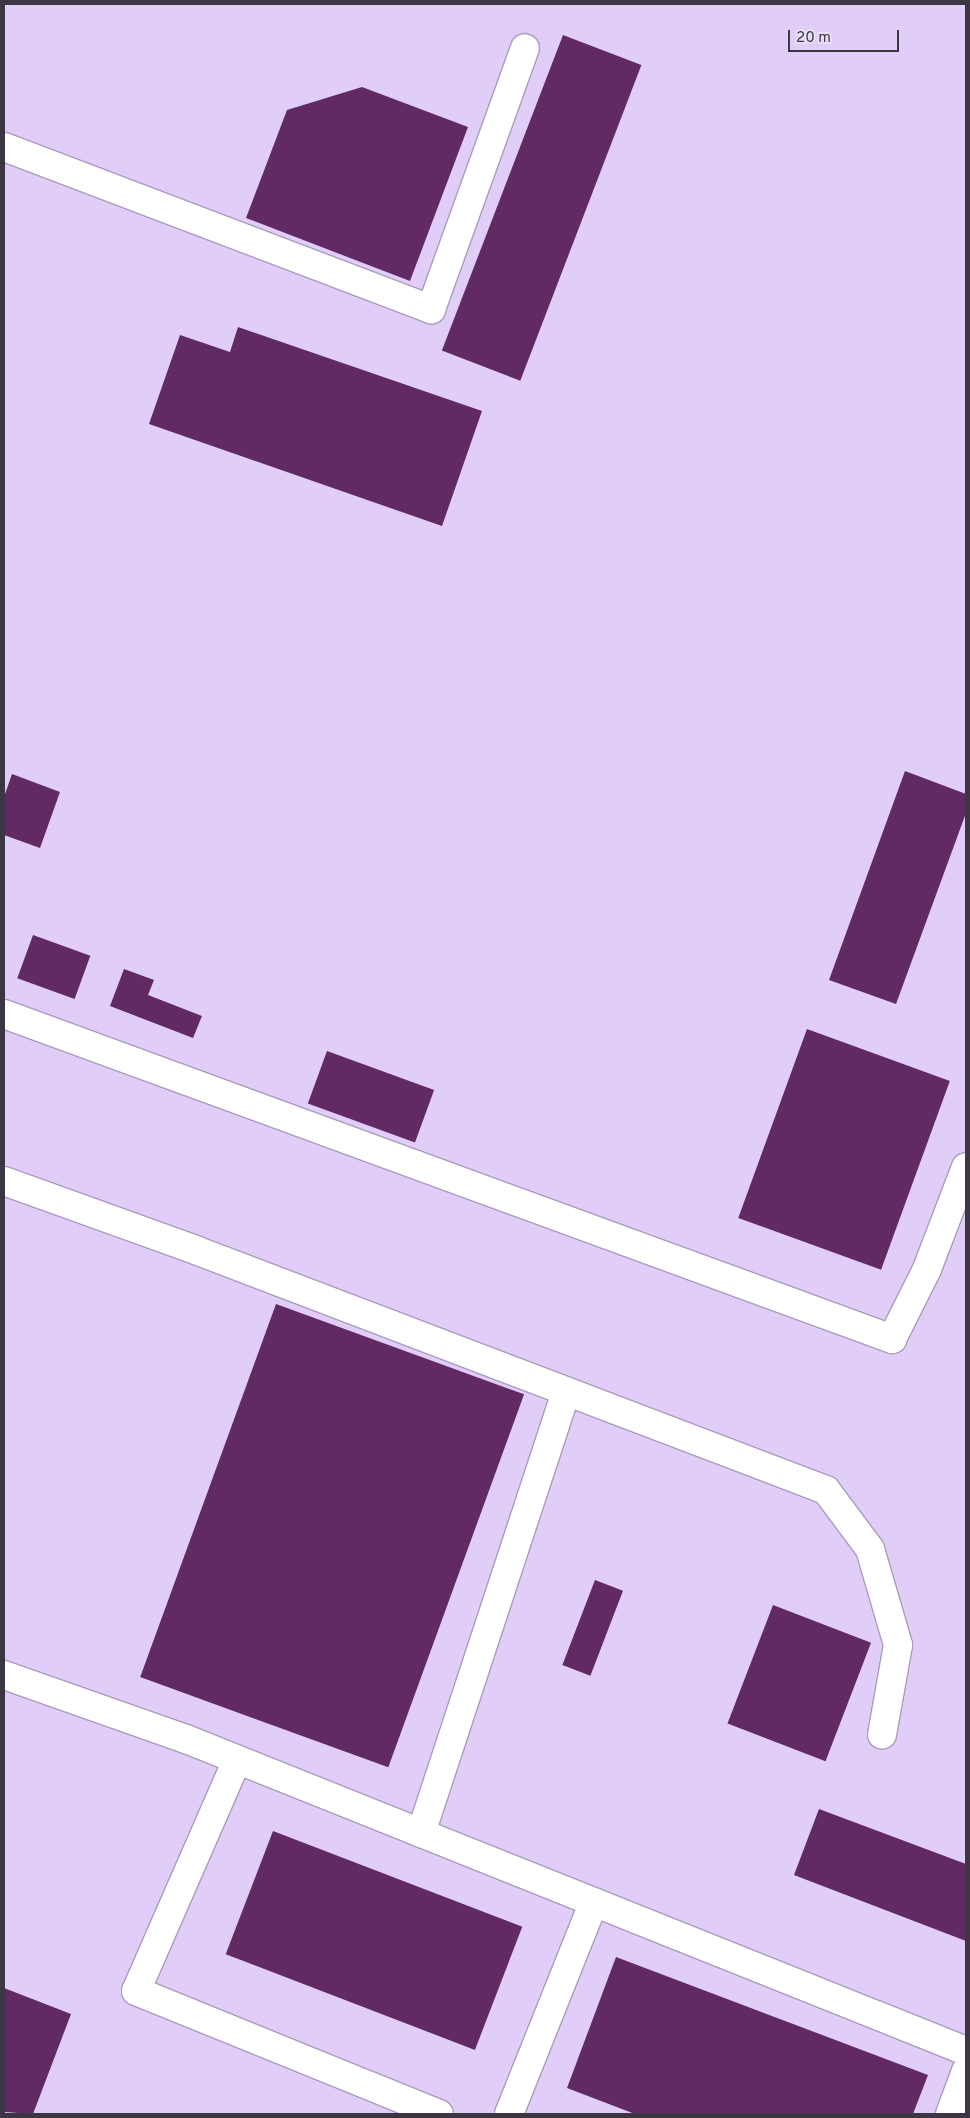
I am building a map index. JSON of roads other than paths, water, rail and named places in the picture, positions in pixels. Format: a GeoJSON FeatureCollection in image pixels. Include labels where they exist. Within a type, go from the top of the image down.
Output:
{"type":"FeatureCollection","features":[{"type":"Feature","properties":{"kind":"lane"},"geometry":{"type":"LineString","coordinates":[[4,147],[430,309],[525,48]]}},
{"type":"Feature","properties":{"kind":"lane"},"geometry":{"type":"LineString","coordinates":[[4,1014],[892,1339],[927,1268],[966,1166]]}},
{"type":"Feature","properties":{"kind":"lane"},"geometry":{"type":"LineString","coordinates":[[4,1182],[198,1250],[826,1490],[870,1549],[898,1645],[882,1735]]}},
{"type":"Feature","properties":{"kind":"lane"},"geometry":{"type":"LineString","coordinates":[[421,1833],[566,1392]]}},
{"type":"Feature","properties":{"kind":"lane"},"geometry":{"type":"LineString","coordinates":[[4,1675],[237,1760],[966,2052]]}},
{"type":"Feature","properties":{"kind":"lane"},"geometry":{"type":"LineString","coordinates":[[237,1760],[136,1991],[439,2114]]}},
{"type":"Feature","properties":{"kind":"lane"},"geometry":{"type":"LineString","coordinates":[[509,2114],[594,1902]]}},
{"type":"Feature","properties":{"kind":"lane"},"geometry":{"type":"LineString","coordinates":[[950,2114],[966,2071]]}}]}
